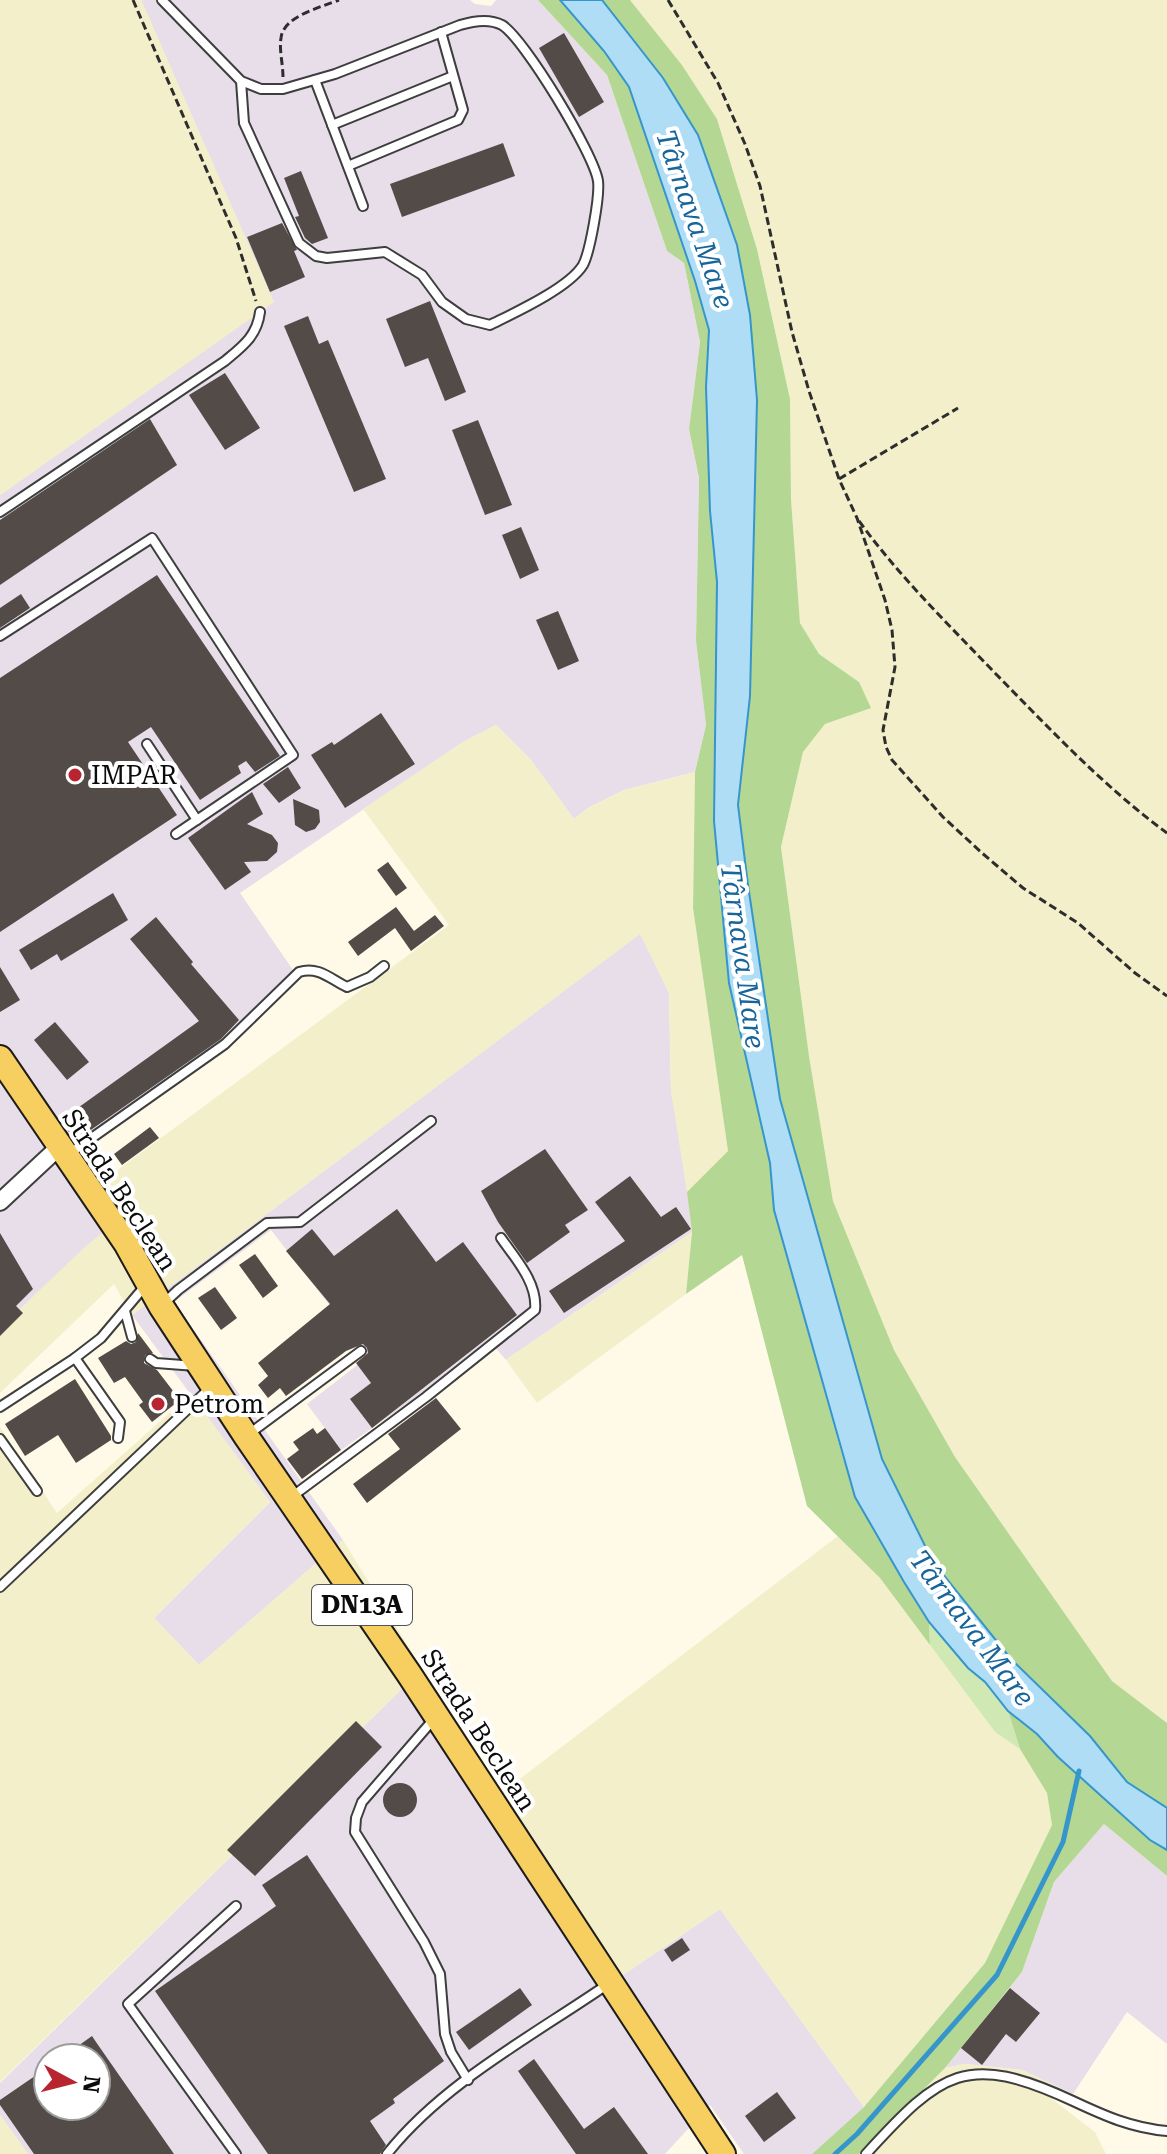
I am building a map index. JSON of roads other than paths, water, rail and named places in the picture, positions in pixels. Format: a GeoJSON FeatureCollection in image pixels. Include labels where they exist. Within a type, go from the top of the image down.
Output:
{"type":"FeatureCollection","features":[{"type":"Feature","properties":{"kind":"main road","name":"Strada Beclean"},"geometry":{"type":"LineString","coordinates":[[0,1058],[126,1243],[161,1306],[246,1436],[436,1716],[723,2154]]}},
{"type":"Feature","properties":{"kind":"street"},"geometry":{"type":"LineString","coordinates":[[0,1202],[62,1152]]}},
{"type":"Feature","properties":{"kind":"lane"},"geometry":{"type":"LineString","coordinates":[[162,0],[241,81],[261,89],[283,89],[315,80],[474,21],[499,23],[525,48],[594,168],[598,182],[592,230],[582,266],[550,294],[490,325],[466,319],[442,302],[422,275],[385,252],[327,258],[306,250],[299,243],[244,123],[241,81]]}},
{"type":"Feature","properties":{"kind":"lane"},"geometry":{"type":"LineString","coordinates":[[348,166],[458,120],[463,110],[441,32]]}},
{"type":"Feature","properties":{"kind":"lane"},"geometry":{"type":"LineString","coordinates":[[332,125],[453,76]]}},
{"type":"Feature","properties":{"kind":"lane"},"geometry":{"type":"LineString","coordinates":[[315,80],[363,206]]}},
{"type":"Feature","properties":{"kind":"lane"},"geometry":{"type":"LineString","coordinates":[[0,512],[225,361],[250,340],[258,327],[260,312]]}},
{"type":"Feature","properties":{"kind":"lane"},"geometry":{"type":"LineString","coordinates":[[0,636],[152,538],[293,755],[176,834]]}},
{"type":"Feature","properties":{"kind":"lane"},"geometry":{"type":"LineString","coordinates":[[147,744],[197,820]]}},
{"type":"Feature","properties":{"kind":"lane"},"geometry":{"type":"LineString","coordinates":[[62,1152],[225,1044],[299,972],[318,971],[347,987],[370,977],[384,966]]}},
{"type":"Feature","properties":{"kind":"lane"},"geometry":{"type":"LineString","coordinates":[[161,1306],[267,1223],[300,1222],[431,1121]]}},
{"type":"Feature","properties":{"kind":"lane"},"geometry":{"type":"LineString","coordinates":[[290,1498],[426,1397],[535,1310],[537,1298],[501,1238]]}},
{"type":"Feature","properties":{"kind":"lane"},"geometry":{"type":"LineString","coordinates":[[0,1407],[101,1338],[148,1282]]}},
{"type":"Feature","properties":{"kind":"lane"},"geometry":{"type":"LineString","coordinates":[[125,1311],[132,1337]]}},
{"type":"Feature","properties":{"kind":"lane"},"geometry":{"type":"LineString","coordinates":[[246,1436],[361,1351]]}},
{"type":"Feature","properties":{"kind":"lane"},"geometry":{"type":"LineString","coordinates":[[75,1358],[120,1422],[118,1438]]}},
{"type":"Feature","properties":{"kind":"lane"},"geometry":{"type":"LineString","coordinates":[[150,1359],[208,1376]]}},
{"type":"Feature","properties":{"kind":"lane"},"geometry":{"type":"LineString","coordinates":[[0,1587],[208,1376]]}},
{"type":"Feature","properties":{"kind":"lane"},"geometry":{"type":"LineString","coordinates":[[0,1439],[37,1491]]}},
{"type":"Feature","properties":{"kind":"lane"},"geometry":{"type":"LineString","coordinates":[[436,1716],[362,1802],[355,1832],[424,1942],[440,1974],[445,2034],[451,2052],[468,2080]]}},
{"type":"Feature","properties":{"kind":"lane"},"geometry":{"type":"LineString","coordinates":[[236,1906],[128,2004],[236,2154]]}},
{"type":"Feature","properties":{"kind":"lane"},"geometry":{"type":"LineString","coordinates":[[387,2154],[408,2128],[468,2080],[611,1982]]}},
{"type":"Feature","properties":{"kind":"lane"},"geometry":{"type":"LineString","coordinates":[[866,2154],[925,2094],[968,2074],[994,2073],[1015,2077],[1121,2123],[1167,2131]]}},
{"type":"Feature","properties":{"kind":"water","name":"Târnava Mare"},"geometry":{"type":"Polygon","coordinates":[[[560,0],[602,0],[663,78],[698,135],[737,245],[750,315],[757,400],[750,696],[738,805],[780,1099],[882,1459],[933,1562],[1011,1659],[1090,1736],[1127,1782],[1167,1808],[1167,1850],[1150,1840],[1058,1757],[1037,1734],[1008,1711],[985,1682],[968,1668],[929,1622],[855,1497],[774,1210],[770,1163],[729,983],[714,821],[717,582],[710,511],[706,387],[709,330],[629,87],[604,51],[560,0]]]}},
{"type":"Feature","properties":{"kind":"waterway"},"geometry":{"type":"LineString","coordinates":[[835,2154],[857,2134],[997,1975],[1063,1842],[1079,1771]]}},
{"type":"Feature","properties":{"kind":"place","name":"IMPAR"},"geometry":{"type":"Point","coordinates":[75,775]}},
{"type":"Feature","properties":{"kind":"place","name":"Petrom"},"geometry":{"type":"Point","coordinates":[158,1404]}}]}
